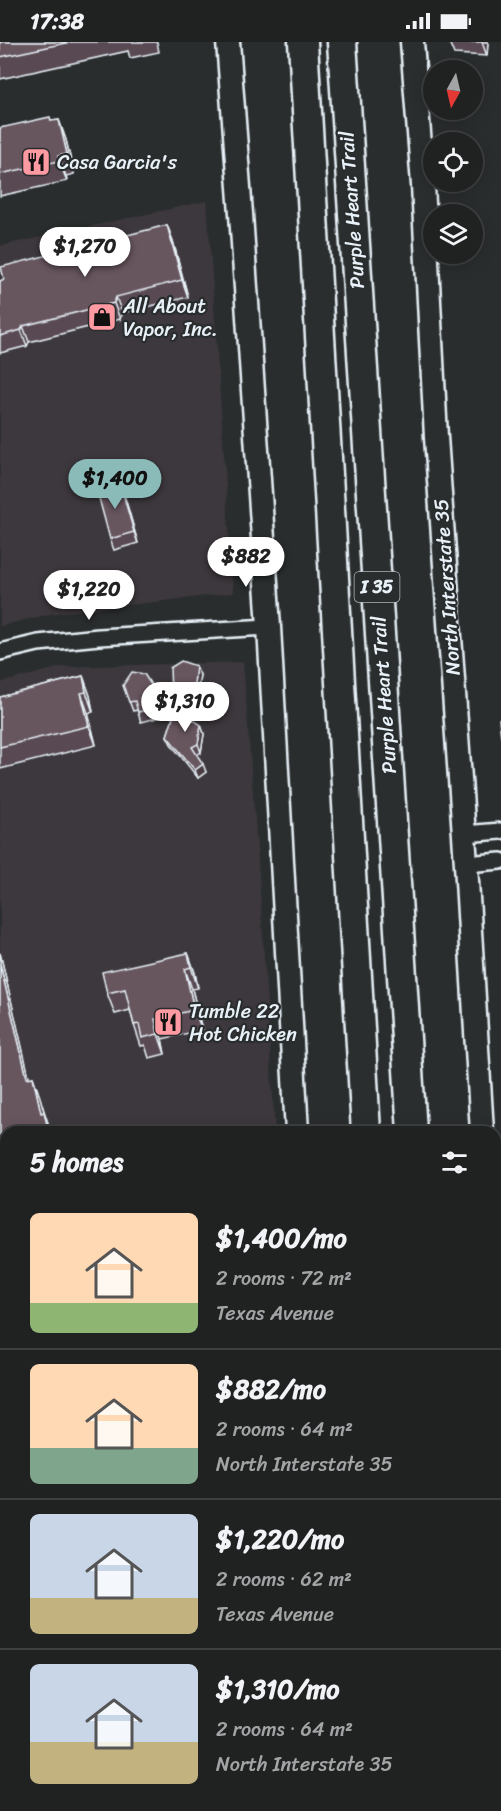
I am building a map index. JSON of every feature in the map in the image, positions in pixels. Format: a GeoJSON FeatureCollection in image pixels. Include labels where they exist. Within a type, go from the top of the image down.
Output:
{"type":"FeatureCollection","features":[{"type":"Feature","properties":{"kind":"highway","name":"Purple Heart Trail"},"geometry":{"type":"LineString","coordinates":[[303,42],[366,1126]]}},
{"type":"Feature","properties":{"kind":"highway","name":"Purple Heart Trail"},"geometry":{"type":"LineString","coordinates":[[342,42],[412,1126]]}},
{"type":"Feature","properties":{"kind":"main road"},"geometry":{"type":"LineString","coordinates":[[228,42],[242,214],[269,627],[297,1126]]}},
{"type":"Feature","properties":{"kind":"main road","name":"North Interstate 35"},"geometry":{"type":"LineString","coordinates":[[412,42],[423,185],[436,437],[482,1126]]}},
{"type":"Feature","properties":{"kind":"street"},"geometry":{"type":"LineString","coordinates":[[0,652],[58,641],[269,627]]}},
{"type":"Feature","properties":{"kind":"street"},"geometry":{"type":"LineString","coordinates":[[464,834],[501,831]]}},
{"type":"Feature","properties":{"kind":"street"},"geometry":{"type":"LineString","coordinates":[[466,864],[501,861]]}},
{"type":"Feature","properties":{"kind":"shaded area"},"geometry":{"type":"Polygon","coordinates":[[[207,201],[233,593],[50,614],[0,626],[0,246],[207,201]]]}},
{"type":"Feature","properties":{"kind":"shaded area"},"geometry":{"type":"Polygon","coordinates":[[[243,662],[275,1126],[0,1126],[0,683],[61,667],[243,662]]]}},
{"type":"Feature","properties":{"kind":"building"},"geometry":{"type":"Polygon","coordinates":[[[0,42],[71,42],[0,57],[0,42]]]}},
{"type":"Feature","properties":{"kind":"building"},"geometry":{"type":"Polygon","coordinates":[[[50,117],[51,121],[59,120],[67,154],[58,156],[59,161],[0,174],[0,128],[50,117]]]}},
{"type":"Feature","properties":{"kind":"building"},"geometry":{"type":"Polygon","coordinates":[[[167,225],[182,280],[116,297],[114,303],[23,326],[21,330],[0,336],[0,281],[4,279],[1,267],[167,225]]]}},
{"type":"Feature","properties":{"kind":"building"},"geometry":{"type":"Polygon","coordinates":[[[119,480],[134,532],[110,539],[96,487],[119,480]]]}},
{"type":"Feature","properties":{"kind":"building"},"geometry":{"type":"Polygon","coordinates":[[[181,661],[196,666],[194,684],[171,693],[170,668],[181,661]]]}},
{"type":"Feature","properties":{"kind":"building"},"geometry":{"type":"Polygon","coordinates":[[[132,672],[144,674],[165,706],[138,712],[135,701],[129,702],[123,685],[132,672]]]}},
{"type":"Feature","properties":{"kind":"building"},"geometry":{"type":"Polygon","coordinates":[[[83,676],[86,692],[81,693],[89,726],[0,747],[0,697],[83,676]]]}},
{"type":"Feature","properties":{"kind":"building"},"geometry":{"type":"Polygon","coordinates":[[[182,689],[189,717],[201,725],[198,744],[192,747],[203,764],[195,770],[167,736],[182,689]]]}},
{"type":"Feature","properties":{"kind":"building"},"geometry":{"type":"Polygon","coordinates":[[[188,953],[191,967],[185,969],[194,1010],[155,1019],[158,1034],[142,1038],[139,1024],[134,1025],[125,989],[107,993],[102,972],[188,953]]]}},
{"type":"Feature","properties":{"kind":"building"},"geometry":{"type":"Polygon","coordinates":[[[0,964],[27,1078],[33,1077],[41,1113],[44,1112],[47,1126],[0,1126],[0,964]]]}},
{"type":"Feature","properties":{"kind":"place","name":"Casa Garcia's"},"geometry":{"type":"Point","coordinates":[36,162]}},
{"type":"Feature","properties":{"kind":"place","name":"All About Vapor, Inc."},"geometry":{"type":"Point","coordinates":[102,317]}},
{"type":"Feature","properties":{"kind":"place","name":"Tumble 22 Hot Chicken"},"geometry":{"type":"Point","coordinates":[168,1022]}}]}
